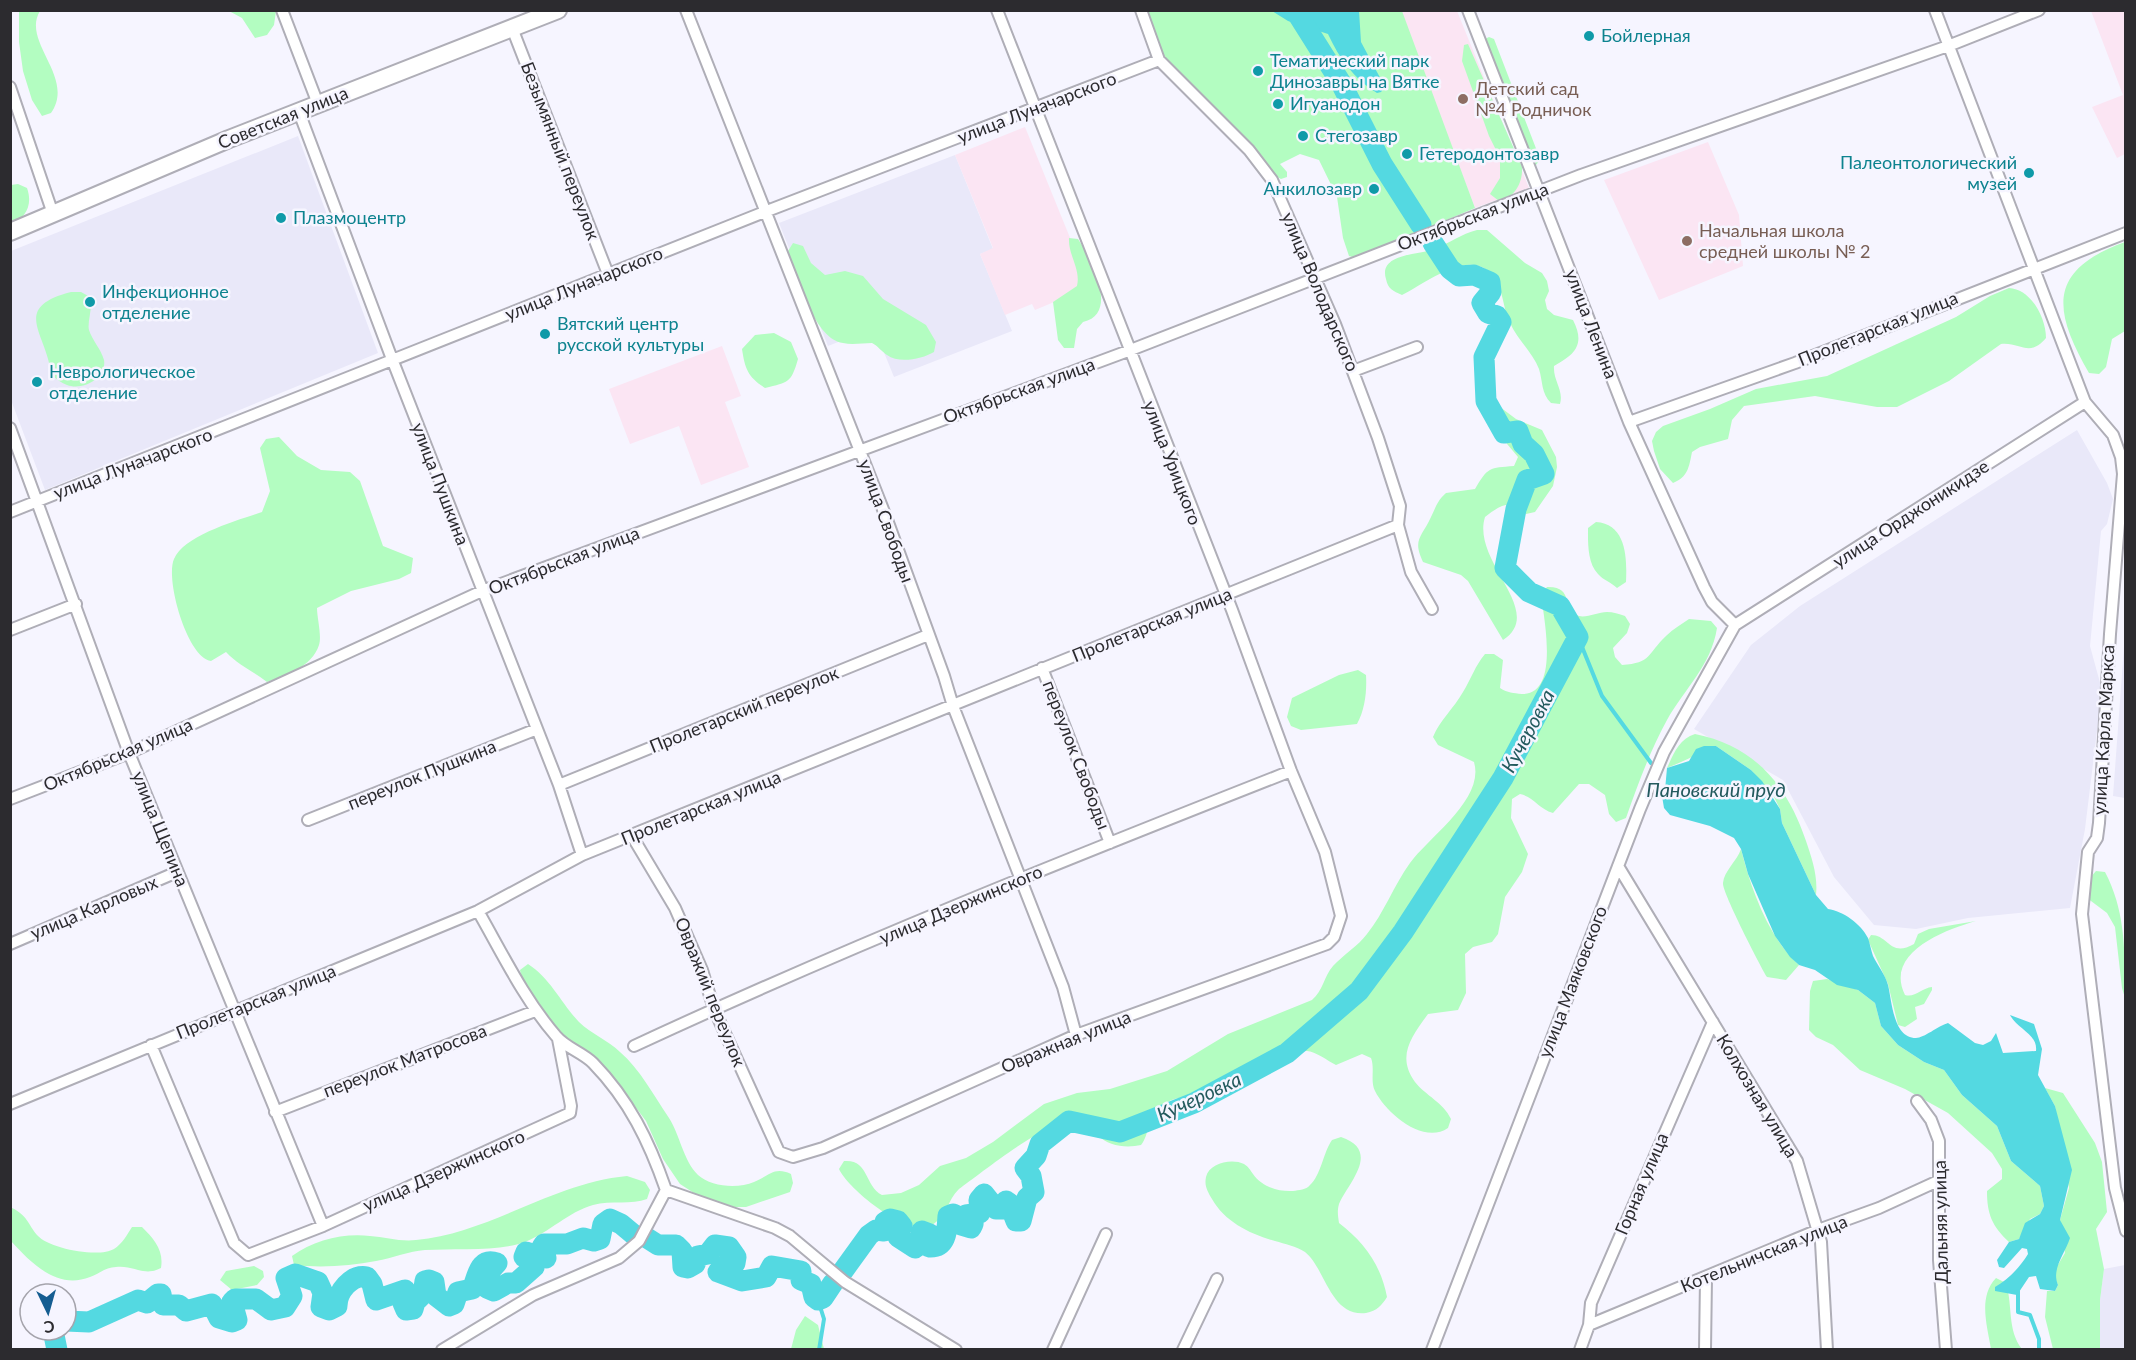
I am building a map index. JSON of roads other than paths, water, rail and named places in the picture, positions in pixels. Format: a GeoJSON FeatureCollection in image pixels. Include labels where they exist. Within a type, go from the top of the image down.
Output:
{"type":"FeatureCollection","features":[{"type":"Feature","properties":{"kind":"main road","name":"Советская улица"},"geometry":{"type":"LineString","coordinates":[[10,232],[318,104],[558,10]]}},
{"type":"Feature","properties":{"kind":"street"},"geometry":{"type":"LineString","coordinates":[[282,10],[318,104]]}},
{"type":"Feature","properties":{"kind":"street","name":"улица Свободы"},"geometry":{"type":"LineString","coordinates":[[686,10],[767,211],[859,450],[953,706],[1063,987],[1076,1035]]}},
{"type":"Feature","properties":{"kind":"street","name":"улица Урицкого"},"geometry":{"type":"LineString","coordinates":[[997,10],[1291,771],[1325,852],[1341,916]]}},
{"type":"Feature","properties":{"kind":"street","name":"улица Володарского"},"geometry":{"type":"LineString","coordinates":[[1141,10],[1159,60],[1249,150],[1268,173],[1316,278],[1353,372],[1400,506],[1398,525],[1411,572],[1432,609]]}},
{"type":"Feature","properties":{"kind":"street","name":"улица Ленина"},"geometry":{"type":"LineString","coordinates":[[1468,10],[1629,422],[1704,587],[1712,602],[1735,625]]}},
{"type":"Feature","properties":{"kind":"street","name":"улица Карла Маркса"},"geometry":{"type":"LineString","coordinates":[[1935,10],[2085,402],[2113,435],[2121,457],[2123,474],[2109,634],[2099,823],[2097,838],[2088,852],[2082,914],[2115,1188],[2126,1231]]}},
{"type":"Feature","properties":{"kind":"street","name":"Октябрьская улица"},"geometry":{"type":"LineString","coordinates":[[10,799],[129,753],[482,591],[1128,351],[1539,190],[1948,46],[2039,10]]}},
{"type":"Feature","properties":{"kind":"street","name":"Безымянный переулок"},"geometry":{"type":"LineString","coordinates":[[512,28],[608,274]]}},
{"type":"Feature","properties":{"kind":"street","name":"улица Луначарского"},"geometry":{"type":"LineString","coordinates":[[10,512],[767,211],[1035,110],[1159,60]]}},
{"type":"Feature","properties":{"kind":"street"},"geometry":{"type":"LineString","coordinates":[[10,87],[53,214]]}},
{"type":"Feature","properties":{"kind":"street","name":"улица Пушкина"},"geometry":{"type":"LineString","coordinates":[[299,112],[482,591],[560,784],[582,855]]}},
{"type":"Feature","properties":{"kind":"street","name":"Пролетарская улица"},"geometry":{"type":"LineString","coordinates":[[1629,422],[1795,363],[2126,233]]}},
{"type":"Feature","properties":{"kind":"street"},"geometry":{"type":"LineString","coordinates":[[1353,372],[1417,347]]}},
{"type":"Feature","properties":{"kind":"street","name":"улица Орджоникидзе"},"geometry":{"type":"LineString","coordinates":[[1735,625],[2085,402]]}},
{"type":"Feature","properties":{"kind":"street","name":"улица Щепина"},"geometry":{"type":"LineString","coordinates":[[10,428],[129,753],[323,1226]]}},
{"type":"Feature","properties":{"kind":"street","name":"Пролетарская улица"},"geometry":{"type":"LineString","coordinates":[[10,1104],[478,911],[582,855],[1398,525]]}},
{"type":"Feature","properties":{"kind":"street"},"geometry":{"type":"LineString","coordinates":[[10,630],[76,604]]}},
{"type":"Feature","properties":{"kind":"street","name":"улица Маяковского"},"geometry":{"type":"LineString","coordinates":[[1432,1350],[1664,752],[1735,625]]}},
{"type":"Feature","properties":{"kind":"street","name":"Пролетарский переулок"},"geometry":{"type":"LineString","coordinates":[[560,784],[928,635]]}},
{"type":"Feature","properties":{"kind":"street","name":"переулок Свободы"},"geometry":{"type":"LineString","coordinates":[[1041,668],[1110,843]]}},
{"type":"Feature","properties":{"kind":"street","name":"переулок Пушкина"},"geometry":{"type":"LineString","coordinates":[[308,820],[537,729]]}},
{"type":"Feature","properties":{"kind":"street","name":"улица Дзержинского"},"geometry":{"type":"LineString","coordinates":[[634,1046],[714,1009],[1022,879],[1291,771]]}},
{"type":"Feature","properties":{"kind":"street","name":"Овражий переулок"},"geometry":{"type":"LineString","coordinates":[[632,836],[675,908],[702,970],[714,1009],[779,1152]]}},
{"type":"Feature","properties":{"kind":"street","name":"Колхозная улица"},"geometry":{"type":"LineString","coordinates":[[1618,866],[1797,1161],[1818,1230],[1827,1350]]}},
{"type":"Feature","properties":{"kind":"street","name":"улица Карловых"},"geometry":{"type":"LineString","coordinates":[[10,944],[177,872]]}},
{"type":"Feature","properties":{"kind":"street"},"geometry":{"type":"LineString","coordinates":[[442,1350],[533,1294],[619,1258],[639,1241],[666,1190],[651,1145],[631,1110],[591,1061],[558,1039],[536,1011],[478,911]]}},
{"type":"Feature","properties":{"kind":"street","name":"Овражная улица"},"geometry":{"type":"LineString","coordinates":[[779,1152],[793,1157],[823,1148],[1076,1035],[1327,944],[1334,937],[1341,916]]}},
{"type":"Feature","properties":{"kind":"street","name":"переулок Матросова"},"geometry":{"type":"LineString","coordinates":[[275,1112],[536,1011]]}},
{"type":"Feature","properties":{"kind":"street","name":"Горная улица"},"geometry":{"type":"LineString","coordinates":[[1580,1350],[1589,1325],[1591,1303],[1713,1022]]}},
{"type":"Feature","properties":{"kind":"street","name":"улица Дзержинского"},"geometry":{"type":"LineString","coordinates":[[151,1045],[234,1243],[248,1255],[323,1226],[570,1113],[571,1106],[558,1039]]}},
{"type":"Feature","properties":{"kind":"street","name":"Дальняя улица"},"geometry":{"type":"LineString","coordinates":[[1917,1101],[1937,1134],[1939,1260],[1946,1350]]}},
{"type":"Feature","properties":{"kind":"street","name":"Котельничская улица"},"geometry":{"type":"LineString","coordinates":[[1589,1325],[1818,1230],[1878,1208],[1938,1181]]}},
{"type":"Feature","properties":{"kind":"street"},"geometry":{"type":"LineString","coordinates":[[666,1190],[775,1228],[790,1236],[845,1282],[956,1350]]}},
{"type":"Feature","properties":{"kind":"street"},"geometry":{"type":"LineString","coordinates":[[1053,1350],[1106,1234]]}},
{"type":"Feature","properties":{"kind":"street"},"geometry":{"type":"LineString","coordinates":[[1705,1350],[1706,1278]]}},
{"type":"Feature","properties":{"kind":"street"},"geometry":{"type":"LineString","coordinates":[[1183,1350],[1217,1279]]}},
{"type":"Feature","properties":{"kind":"water"},"geometry":{"type":"Polygon","coordinates":[[[1272,11],[1359,11],[1361,42],[1385,87],[1377,93],[1354,75],[1342,60],[1328,34],[1288,21],[1272,11]]]}},
{"type":"Feature","properties":{"kind":"water","name":"Пановский пруд"},"geometry":{"type":"Polygon","coordinates":[[[1716,746],[1751,770],[1762,781],[1780,809],[1782,823],[1816,895],[1828,909],[1840,912],[1856,923],[1868,938],[1873,956],[1887,981],[1895,1017],[1902,1032],[1916,1038],[1948,1023],[1975,1043],[1983,1045],[1991,1041],[1996,1033],[2003,1053],[2036,1051],[2034,1040],[2010,1015],[2034,1024],[2042,1049],[2038,1075],[2055,1106],[2072,1170],[2060,1220],[2070,1238],[2057,1267],[2058,1285],[2055,1291],[2040,1289],[2036,1276],[2029,1277],[2017,1295],[1995,1291],[1995,1287],[2021,1264],[2028,1254],[2027,1249],[2022,1248],[2004,1268],[1999,1267],[1997,1260],[2009,1242],[2019,1239],[2025,1223],[2040,1214],[2044,1206],[2040,1186],[2011,1161],[1997,1126],[1962,1095],[1944,1070],[1924,1062],[1898,1045],[1881,1026],[1875,1003],[1858,990],[1837,985],[1815,970],[1799,965],[1790,957],[1775,936],[1748,874],[1741,849],[1734,838],[1710,826],[1670,815],[1664,808],[1662,796],[1665,790],[1667,768],[1689,761],[1696,749],[1716,746]]]}},
{"type":"Feature","properties":{"kind":"waterway"},"geometry":{"type":"LineString","coordinates":[[1295,10],[1341,83],[1382,164],[1421,225]]}},
{"type":"Feature","properties":{"kind":"waterway","name":"Кучеровка"},"geometry":{"type":"LineString","coordinates":[[843,1271],[869,1235],[876,1230],[884,1231],[885,1222],[890,1219],[898,1221],[902,1226],[898,1237],[915,1248],[919,1244],[922,1231],[930,1234],[929,1247],[939,1245],[945,1237],[948,1216],[953,1214],[959,1217],[961,1225],[971,1228],[973,1224],[966,1215],[980,1213],[979,1200],[984,1194],[996,1209],[1002,1209],[1006,1201],[1009,1203],[1016,1221],[1021,1221],[1027,1198],[1034,1192],[1031,1176],[1025,1168],[1036,1156],[1040,1144],[1069,1121],[1120,1132],[1194,1103],[1287,1053],[1359,991],[1403,932],[1503,778],[1578,637],[1560,606],[1529,592],[1505,568],[1516,509],[1527,480],[1544,474],[1534,454],[1523,444],[1518,431],[1504,433],[1486,401],[1484,357],[1501,322],[1497,316],[1488,313],[1482,303],[1491,292],[1490,282],[1474,275],[1459,276],[1450,269],[1433,243]]}},
{"type":"Feature","properties":{"kind":"waterway"},"geometry":{"type":"LineString","coordinates":[[1578,637],[1602,696],[1651,763]]}},
{"type":"Feature","properties":{"kind":"waterway","name":"Кучеровка"},"geometry":{"type":"LineString","coordinates":[[78,1322],[89,1322],[138,1300],[147,1303],[161,1294],[163,1305],[179,1305],[186,1311],[212,1304],[219,1318],[232,1322],[237,1320],[232,1302],[235,1299],[256,1299],[271,1310],[285,1307],[292,1296],[286,1278],[295,1274],[318,1282],[323,1293],[321,1307],[329,1310],[337,1306],[339,1295],[346,1285],[361,1277],[367,1277],[372,1284],[376,1300],[405,1290],[403,1303],[406,1310],[413,1309],[415,1302],[423,1294],[425,1281],[429,1280],[434,1282],[436,1296],[449,1306],[454,1304],[458,1292],[472,1289],[482,1265],[486,1263],[497,1263],[489,1272],[487,1288],[494,1291],[508,1283],[516,1283],[534,1267],[532,1260],[524,1257],[526,1252],[546,1258],[542,1247],[544,1244],[567,1244],[583,1238],[594,1241],[600,1239],[603,1224],[610,1219],[621,1224],[633,1234]]}},
{"type":"Feature","properties":{"kind":"waterway","name":"Кучеровка"},"geometry":{"type":"LineString","coordinates":[[647,1238],[658,1245],[676,1245],[682,1251],[683,1267],[688,1268],[695,1264],[698,1256],[708,1254],[715,1245],[729,1247],[736,1257],[735,1263],[722,1267],[718,1272],[742,1281],[766,1277],[772,1266],[801,1271],[801,1280],[811,1284],[814,1297],[818,1300],[823,1298],[833,1283]]}},
{"type":"Feature","properties":{"kind":"waterway"},"geometry":{"type":"LineString","coordinates":[[2018,1291],[2018,1312],[2030,1315],[2039,1339],[2039,1350]]}},
{"type":"Feature","properties":{"kind":"waterway"},"geometry":{"type":"LineString","coordinates":[[818,1300],[824,1319],[819,1350]]}},
{"type":"Feature","properties":{"kind":"waterway","name":"Кучеровка"},"geometry":{"type":"LineString","coordinates":[[55,1342],[57,1350]]}},
{"type":"Feature","properties":{"kind":"place","name":"Бойлерная"},"geometry":{"type":"Point","coordinates":[1589,36]}},
{"type":"Feature","properties":{"kind":"place","name":"Тематический парк Динозавры на Вятке"},"geometry":{"type":"Point","coordinates":[1258,71]}},
{"type":"Feature","properties":{"kind":"place","name":"Детский сад №4 Родничок"},"geometry":{"type":"Point","coordinates":[1463,99]}},
{"type":"Feature","properties":{"kind":"place","name":"Игуанодон"},"geometry":{"type":"Point","coordinates":[1278,104]}},
{"type":"Feature","properties":{"kind":"place","name":"Стегозавр"},"geometry":{"type":"Point","coordinates":[1303,136]}},
{"type":"Feature","properties":{"kind":"place","name":"Гетеродонтозавр"},"geometry":{"type":"Point","coordinates":[1407,154]}},
{"type":"Feature","properties":{"kind":"place","name":"Палеонтологический музей"},"geometry":{"type":"Point","coordinates":[2029,173]}},
{"type":"Feature","properties":{"kind":"place","name":"Анкилозавр"},"geometry":{"type":"Point","coordinates":[1374,189]}},
{"type":"Feature","properties":{"kind":"place","name":"Плазмоцентр"},"geometry":{"type":"Point","coordinates":[281,218]}},
{"type":"Feature","properties":{"kind":"place","name":"Начальная школа средней школы № 2"},"geometry":{"type":"Point","coordinates":[1687,241]}},
{"type":"Feature","properties":{"kind":"place","name":"Инфекционное отделение"},"geometry":{"type":"Point","coordinates":[90,302]}},
{"type":"Feature","properties":{"kind":"place","name":"Вятский центр русской культуры"},"geometry":{"type":"Point","coordinates":[545,334]}},
{"type":"Feature","properties":{"kind":"place","name":"Неврологическое отделение"},"geometry":{"type":"Point","coordinates":[37,382]}}]}
